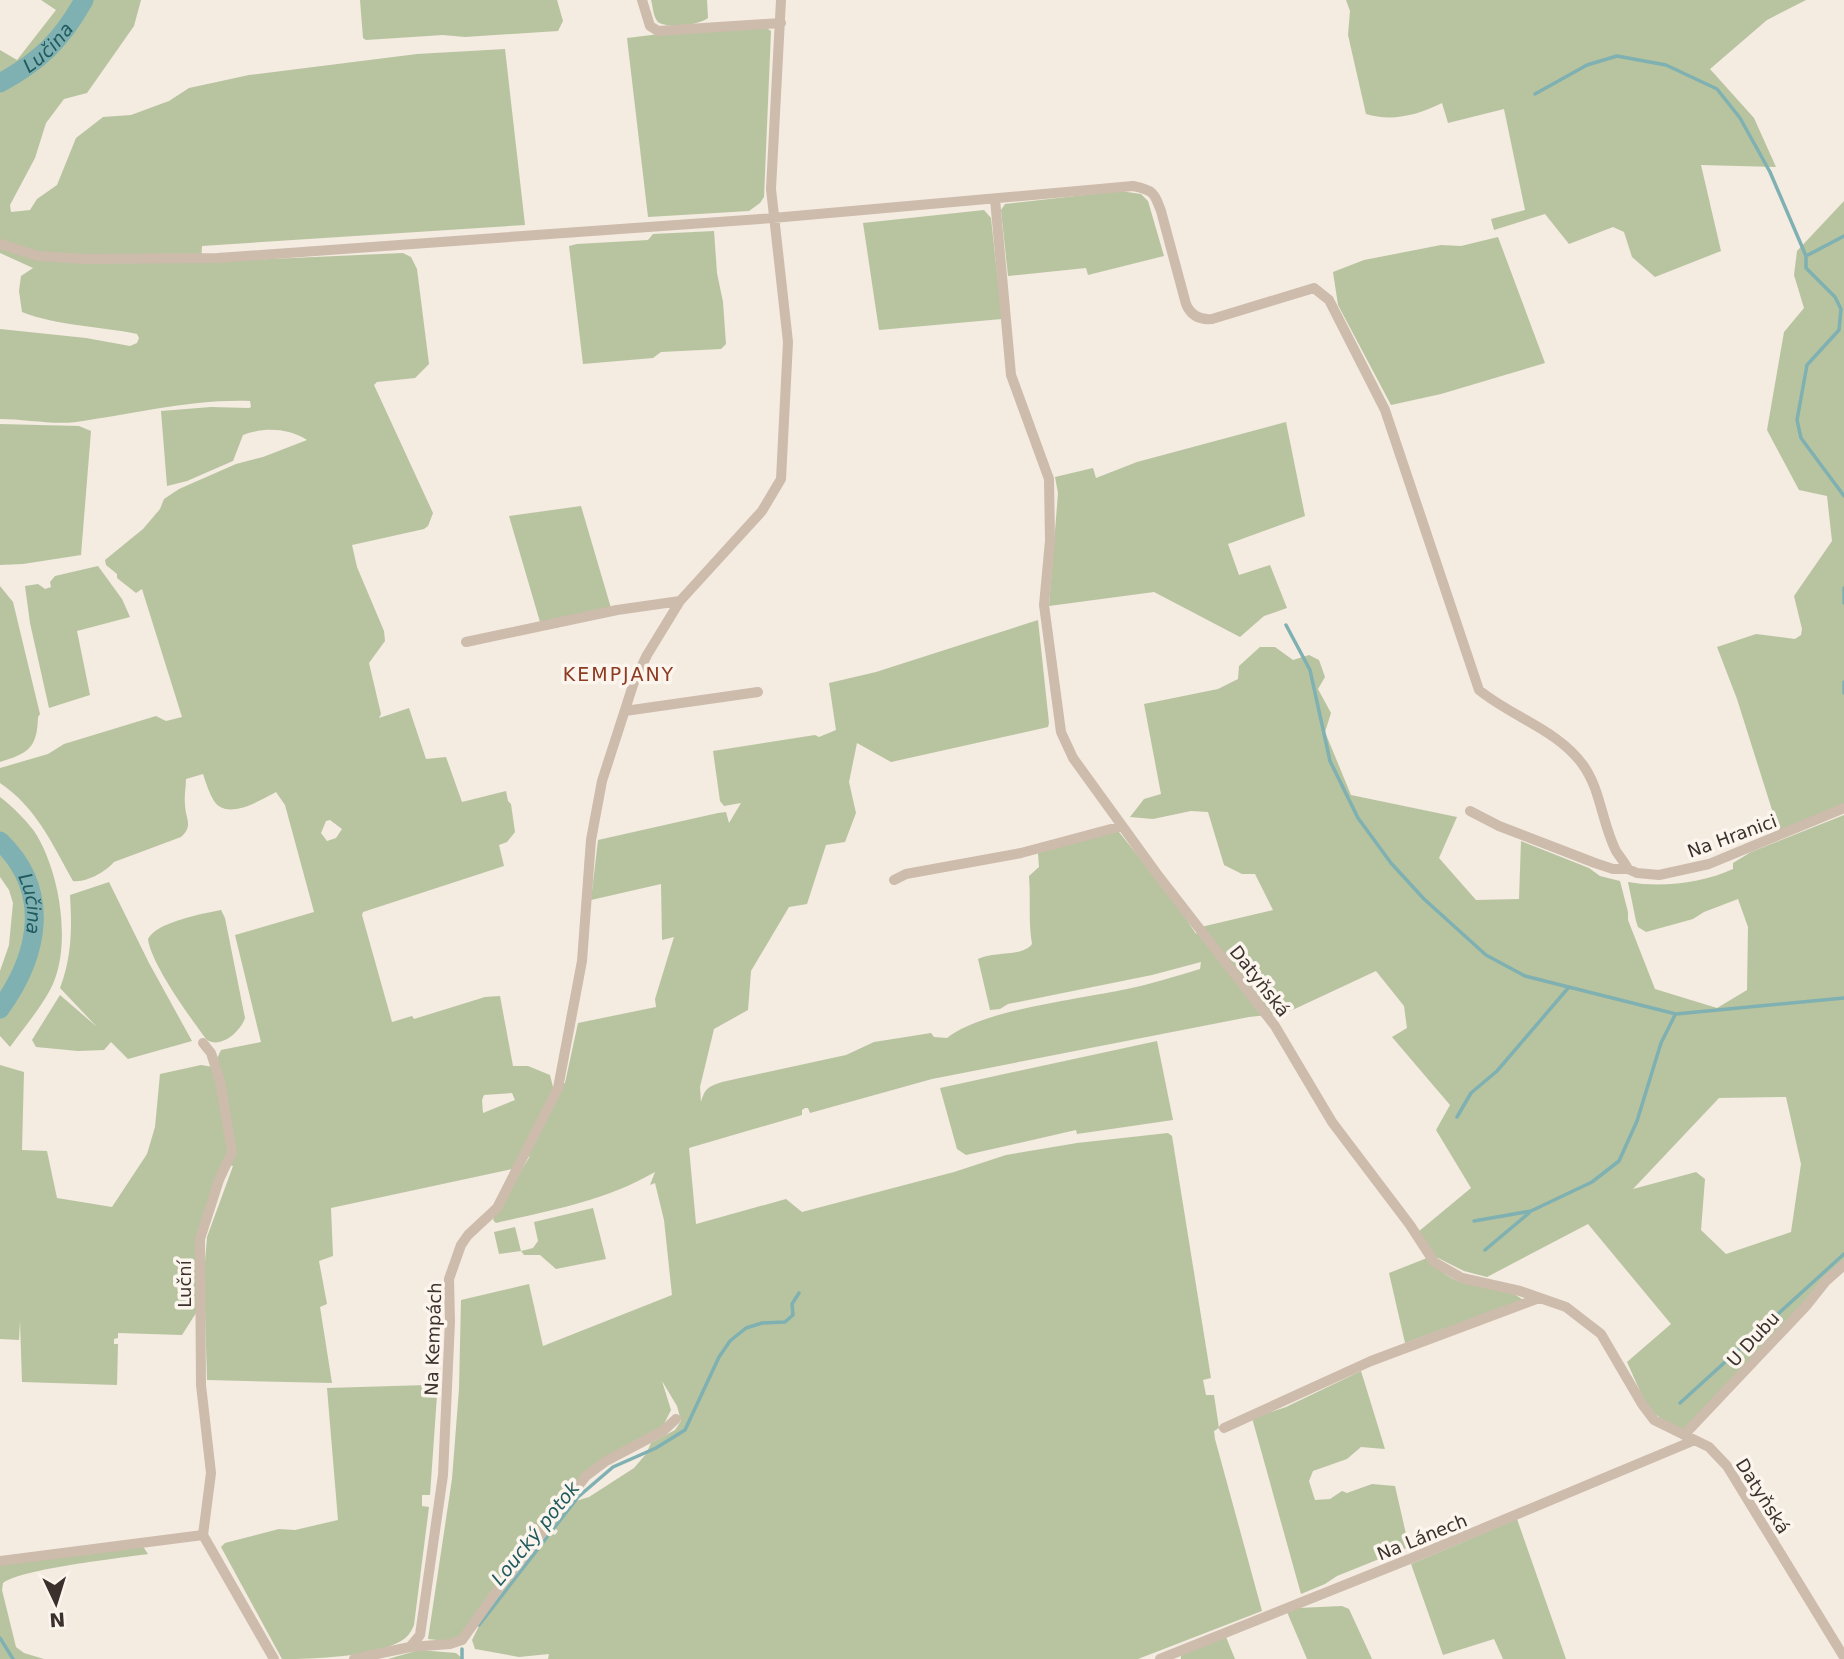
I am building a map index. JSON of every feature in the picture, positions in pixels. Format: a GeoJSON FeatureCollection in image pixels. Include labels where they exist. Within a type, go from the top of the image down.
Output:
{"type":"FeatureCollection","features":[{"type":"Feature","properties":{"kind":"street"},"geometry":{"type":"LineString","coordinates":[[642,0],[650,26],[658,31],[780,23]]}},
{"type":"Feature","properties":{"kind":"street","name":"Na Kempách"},"geometry":{"type":"LineString","coordinates":[[410,1647],[420,1635],[443,1475],[450,1321],[449,1279],[461,1245],[497,1208],[553,1098],[564,1065],[582,961],[591,840],[602,781],[639,669],[680,601],[762,511],[781,479],[788,342],[773,218],[772,178],[781,0]]}},
{"type":"Feature","properties":{"kind":"street"},"geometry":{"type":"LineString","coordinates":[[0,244],[25,253],[50,257],[218,258],[773,218],[1133,186],[1150,189],[1161,211],[1188,310],[1197,317],[1212,318],[1314,288],[1329,300],[1385,410],[1479,690],[1507,711],[1551,736],[1577,758],[1594,786],[1616,850],[1629,869]]}},
{"type":"Feature","properties":{"kind":"street","name":"Datyňská"},"geometry":{"type":"LineString","coordinates":[[995,199],[1011,374],[1049,479],[1050,541],[1044,605],[1061,732],[1073,758],[1157,874],[1275,1026],[1332,1122],[1410,1225],[1434,1262],[1462,1278],[1520,1291],[1566,1307],[1601,1334],[1654,1420],[1709,1447],[1727,1465],[1844,1657]]}},
{"type":"Feature","properties":{"kind":"street"},"geometry":{"type":"LineString","coordinates":[[466,642],[604,613],[680,601]]}},
{"type":"Feature","properties":{"kind":"street"},"geometry":{"type":"LineString","coordinates":[[625,711],[758,692]]}},
{"type":"Feature","properties":{"kind":"street","name":"Na Hranici"},"geometry":{"type":"LineString","coordinates":[[1470,811],[1499,826],[1595,863],[1648,875],[1696,867],[1754,847],[1844,808]]}},
{"type":"Feature","properties":{"kind":"street"},"geometry":{"type":"LineString","coordinates":[[894,880],[906,874],[1021,853],[1122,826]]}},
{"type":"Feature","properties":{"kind":"street","name":"Luční"},"geometry":{"type":"LineString","coordinates":[[203,1043],[211,1053],[220,1081],[232,1152],[219,1180],[200,1239],[201,1385],[211,1473],[203,1535]]}},
{"type":"Feature","properties":{"kind":"street","name":"U Dubu"},"geometry":{"type":"LineString","coordinates":[[1684,1434],[1844,1265]]}},
{"type":"Feature","properties":{"kind":"street"},"geometry":{"type":"LineString","coordinates":[[1224,1428],[1371,1361],[1539,1298]]}},
{"type":"Feature","properties":{"kind":"street"},"geometry":{"type":"LineString","coordinates":[[354,1659],[410,1647],[450,1644],[462,1640],[586,1476],[606,1461],[663,1431],[676,1419]]}},
{"type":"Feature","properties":{"kind":"street","name":"Na Lánech"},"geometry":{"type":"LineString","coordinates":[[1160,1659],[1173,1657],[1695,1440]]}},
{"type":"Feature","properties":{"kind":"street"},"geometry":{"type":"LineString","coordinates":[[0,1561],[203,1535],[274,1659]]}},
{"type":"Feature","properties":{"kind":"green space"},"geometry":{"type":"Polygon","coordinates":[[[41,0],[141,0],[134,26],[87,93],[64,99],[46,123],[35,158],[10,205],[11,212],[30,210],[37,199],[57,185],[76,138],[103,117],[131,115],[169,101],[189,88],[249,75],[417,54],[505,49],[525,225],[202,246],[201,262],[403,253],[411,257],[417,269],[429,364],[415,378],[377,382],[374,385],[433,513],[424,529],[352,545],[357,567],[384,631],[385,641],[369,663],[381,714],[379,718],[409,708],[426,759],[446,757],[462,802],[506,791],[515,832],[507,842],[499,845],[504,866],[363,912],[392,1022],[412,1016],[414,1019],[485,997],[500,996],[513,1066],[528,1066],[550,1075],[553,1087],[565,1083],[578,1023],[656,1007],[655,999],[674,937],[662,940],[661,884],[591,900],[598,840],[718,813],[726,812],[729,823],[741,803],[724,806],[720,801],[713,751],[815,735],[819,737],[836,730],[829,683],[876,672],[1038,620],[1048,727],[891,762],[857,743],[849,782],[856,813],[845,842],[826,845],[807,904],[789,907],[751,971],[748,1010],[714,1029],[700,1087],[701,1102],[707,1089],[722,1082],[846,1055],[874,1042],[931,1033],[934,1037],[947,1038],[963,1028],[1007,1013],[1136,987],[1200,969],[1201,962],[990,1010],[978,959],[1022,951],[1032,944],[1029,876],[1039,867],[1038,853],[1112,832],[1119,832],[1177,905],[1196,934],[1201,927],[1273,910],[1255,874],[1242,874],[1224,865],[1208,812],[1191,811],[1153,819],[1130,817],[1144,799],[1161,794],[1144,704],[1218,689],[1238,679],[1239,666],[1260,647],[1275,647],[1293,660],[1309,655],[1319,660],[1325,677],[1318,689],[1331,713],[1325,732],[1351,795],[1457,817],[1439,858],[1476,900],[1519,899],[1521,841],[1589,868],[1600,876],[1620,881],[1628,920],[1655,989],[1717,1008],[1747,990],[1748,927],[1738,899],[1693,919],[1646,932],[1638,927],[1628,882],[1668,884],[1709,878],[1733,869],[1733,863],[1751,852],[1844,815],[1844,1265],[1684,1435],[1648,1409],[1627,1362],[1671,1324],[1588,1224],[1487,1277],[1464,1271],[1436,1257],[1418,1232],[1471,1188],[1436,1130],[1450,1105],[1392,1037],[1407,1028],[1404,1006],[1376,971],[1286,1013],[1249,1017],[932,1079],[810,1113],[808,1108],[805,1108],[802,1115],[689,1148],[696,1224],[786,1199],[802,1212],[954,1172],[1006,1155],[1077,1143],[1168,1133],[1172,1136],[1211,1378],[1203,1380],[1206,1395],[1214,1395],[1219,1428],[1214,1431],[1215,1439],[1262,1611],[1138,1659],[548,1659],[549,1654],[519,1657],[475,1649],[472,1640],[480,1624],[551,1533],[555,1535],[558,1531],[554,1527],[576,1501],[589,1497],[634,1468],[651,1443],[675,1430],[681,1421],[677,1406],[662,1381],[671,1410],[663,1426],[593,1466],[456,1642],[428,1639],[452,1479],[459,1389],[461,1300],[529,1284],[543,1346],[672,1295],[664,1220],[655,1183],[650,1185],[655,1172],[597,1197],[496,1223],[493,1220],[495,1214],[530,1156],[512,1169],[331,1208],[333,1256],[319,1261],[327,1304],[320,1307],[332,1383],[207,1380],[204,1274],[207,1237],[233,1166],[226,1165],[200,1239],[196,1313],[182,1335],[118,1333],[118,1338],[114,1339],[114,1344],[118,1344],[117,1385],[22,1382],[20,1321],[19,1340],[0,1339],[0,1065],[24,1072],[22,1150],[47,1151],[57,1198],[112,1207],[147,1154],[155,1127],[160,1074],[201,1065],[213,1067],[221,1050],[261,1042],[235,935],[314,912],[285,805],[276,792],[244,807],[227,809],[214,801],[203,774],[186,779],[188,825],[181,837],[114,862],[95,876],[73,881],[34,815],[0,783],[0,768],[48,754],[64,744],[156,716],[166,721],[182,717],[142,589],[136,593],[117,578],[117,574],[106,565],[105,560],[143,529],[160,509],[164,499],[179,489],[236,464],[307,440],[284,431],[251,432],[243,435],[233,461],[187,481],[167,486],[161,411],[211,407],[249,408],[250,401],[184,405],[67,423],[0,419],[0,329],[86,338],[130,346],[137,343],[139,338],[137,334],[64,323],[22,312],[19,291],[21,276],[33,268],[0,253],[0,50],[17,60],[56,10],[41,0]],[[330,820],[326,821],[321,833],[327,841],[336,838],[342,829],[330,820]],[[512,1093],[484,1095],[483,1113],[515,1100],[512,1093]],[[1786,1097],[1719,1098],[1633,1189],[1696,1172],[1705,1179],[1701,1230],[1726,1254],[1791,1232],[1801,1164],[1786,1097]]]}},
{"type":"Feature","properties":{"kind":"green space"},"geometry":{"type":"Polygon","coordinates":[[[360,0],[557,0],[563,21],[558,31],[366,40],[363,38],[360,0]]]}},
{"type":"Feature","properties":{"kind":"green space"},"geometry":{"type":"Polygon","coordinates":[[[651,0],[707,0],[708,18],[684,25],[663,24],[655,17],[651,0]]]}},
{"type":"Feature","properties":{"kind":"green space"},"geometry":{"type":"Polygon","coordinates":[[[1346,0],[1806,0],[1767,20],[1710,69],[1754,118],[1776,167],[1701,165],[1721,251],[1655,277],[1632,257],[1624,232],[1613,227],[1569,244],[1545,214],[1494,230],[1491,219],[1525,210],[1504,109],[1448,123],[1442,103],[1405,116],[1366,114],[1348,35],[1350,11],[1346,0]]]}},
{"type":"Feature","properties":{"kind":"green space"},"geometry":{"type":"Polygon","coordinates":[[[746,28],[771,31],[764,197],[749,211],[648,217],[627,38],[746,28]]]}},
{"type":"Feature","properties":{"kind":"green space"},"geometry":{"type":"Polygon","coordinates":[[[1120,191],[1141,194],[1148,201],[1164,256],[1088,275],[1086,268],[1008,276],[1001,210],[1005,204],[1120,191]]]}},
{"type":"Feature","properties":{"kind":"green space"},"geometry":{"type":"Polygon","coordinates":[[[1844,201],[1844,807],[1779,832],[1737,699],[1717,647],[1756,634],[1795,639],[1801,635],[1794,596],[1832,541],[1827,496],[1799,490],[1767,430],[1784,332],[1804,308],[1794,275],[1797,251],[1844,201]]]}},
{"type":"Feature","properties":{"kind":"green space"},"geometry":{"type":"Polygon","coordinates":[[[984,210],[991,218],[1002,319],[879,330],[863,223],[984,210]]]}},
{"type":"Feature","properties":{"kind":"green space"},"geometry":{"type":"Polygon","coordinates":[[[714,231],[726,344],[721,349],[661,352],[653,358],[583,364],[569,246],[648,240],[653,234],[714,231]]]}},
{"type":"Feature","properties":{"kind":"green space"},"geometry":{"type":"Polygon","coordinates":[[[1498,237],[1545,363],[1441,394],[1391,405],[1338,305],[1333,272],[1364,260],[1441,245],[1461,246],[1498,237]]]}},
{"type":"Feature","properties":{"kind":"green space"},"geometry":{"type":"Polygon","coordinates":[[[1286,422],[1305,516],[1228,544],[1239,575],[1270,565],[1287,608],[1264,616],[1240,637],[1154,592],[1049,606],[1058,493],[1055,477],[1093,468],[1096,478],[1137,462],[1286,422]]]}},
{"type":"Feature","properties":{"kind":"green space"},"geometry":{"type":"Polygon","coordinates":[[[0,424],[79,426],[91,431],[81,555],[0,565],[0,424]]]}},
{"type":"Feature","properties":{"kind":"green space"},"geometry":{"type":"Polygon","coordinates":[[[581,506],[611,608],[540,622],[509,516],[581,506]]]}},
{"type":"Feature","properties":{"kind":"green space"},"geometry":{"type":"Polygon","coordinates":[[[98,566],[122,599],[130,617],[77,631],[90,695],[49,708],[30,623],[25,586],[38,584],[45,589],[51,587],[50,582],[55,576],[98,566]]]}},
{"type":"Feature","properties":{"kind":"green space"},"geometry":{"type":"Polygon","coordinates":[[[0,586],[13,602],[40,714],[36,736],[30,748],[18,756],[0,762],[0,586]]]}},
{"type":"Feature","properties":{"kind":"green space"},"geometry":{"type":"Polygon","coordinates":[[[0,797],[34,831],[43,847],[57,887],[62,932],[57,973],[50,990],[10,1047],[0,1036],[0,971],[9,945],[13,903],[9,890],[0,877],[0,797]]]}},
{"type":"Feature","properties":{"kind":"green space"},"geometry":{"type":"Polygon","coordinates":[[[109,882],[192,1041],[128,1059],[111,1042],[104,1050],[78,1051],[36,1047],[32,1040],[60,995],[97,1027],[60,988],[70,942],[70,895],[109,882]]]}},
{"type":"Feature","properties":{"kind":"green space"},"geometry":{"type":"Polygon","coordinates":[[[221,910],[225,918],[245,1018],[230,1037],[212,1042],[207,1040],[173,991],[156,962],[148,939],[170,923],[221,910]]]}},
{"type":"Feature","properties":{"kind":"green space"},"geometry":{"type":"Polygon","coordinates":[[[1157,1041],[1173,1120],[1077,1134],[1076,1130],[966,1155],[957,1149],[940,1088],[1157,1041]]]}},
{"type":"Feature","properties":{"kind":"green space"},"geometry":{"type":"Polygon","coordinates":[[[593,1208],[606,1259],[556,1269],[540,1255],[524,1255],[521,1251],[533,1248],[538,1241],[534,1222],[593,1208]]]}},
{"type":"Feature","properties":{"kind":"green space"},"geometry":{"type":"Polygon","coordinates":[[[515,1227],[521,1251],[499,1254],[494,1232],[515,1227]]]}},
{"type":"Feature","properties":{"kind":"green space"},"geometry":{"type":"Polygon","coordinates":[[[1427,1258],[1444,1273],[1459,1281],[1502,1290],[1523,1300],[1405,1343],[1389,1273],[1427,1258]]]}},
{"type":"Feature","properties":{"kind":"green space"},"geometry":{"type":"Polygon","coordinates":[[[1361,1371],[1385,1449],[1361,1447],[1347,1459],[1313,1471],[1309,1481],[1315,1500],[1330,1499],[1342,1491],[1347,1493],[1372,1484],[1395,1486],[1409,1547],[1337,1576],[1301,1594],[1252,1418],[1286,1407],[1361,1371]]]}},
{"type":"Feature","properties":{"kind":"green space"},"geometry":{"type":"Polygon","coordinates":[[[427,1385],[436,1391],[437,1395],[430,1495],[422,1495],[422,1506],[429,1507],[412,1630],[401,1641],[376,1651],[343,1656],[282,1659],[221,1547],[225,1543],[279,1529],[295,1530],[338,1520],[327,1388],[427,1385]]]}},
{"type":"Feature","properties":{"kind":"green space"},"geometry":{"type":"Polygon","coordinates":[[[1517,1519],[1566,1659],[1503,1659],[1494,1639],[1443,1655],[1411,1564],[1517,1519]]]}},
{"type":"Feature","properties":{"kind":"green space"},"geometry":{"type":"Polygon","coordinates":[[[142,1545],[148,1554],[29,1573],[3,1583],[2,1590],[16,1647],[24,1653],[44,1659],[0,1659],[0,1564],[91,1554],[142,1545]]]}},
{"type":"Feature","properties":{"kind":"green space"},"geometry":{"type":"Polygon","coordinates":[[[1342,1606],[1349,1609],[1372,1659],[1307,1659],[1287,1612],[1298,1608],[1342,1606]]]}},
{"type":"Feature","properties":{"kind":"green space"},"geometry":{"type":"Polygon","coordinates":[[[1226,1637],[1235,1659],[1181,1659],[1181,1655],[1226,1637]]]}},
{"type":"Feature","properties":{"kind":"green space"},"geometry":{"type":"Polygon","coordinates":[[[419,1650],[456,1653],[463,1659],[388,1659],[419,1650]]]}},
{"type":"Feature","properties":{"kind":"waterway","name":"Lučina"},"geometry":{"type":"LineString","coordinates":[[0,83],[27,67],[48,49],[67,27],[84,0]]}},
{"type":"Feature","properties":{"kind":"waterway"},"geometry":{"type":"LineString","coordinates":[[1535,94],[1587,65],[1617,56],[1666,65],[1717,89],[1740,118],[1770,172],[1806,256]]}},
{"type":"Feature","properties":{"kind":"waterway"},"geometry":{"type":"LineString","coordinates":[[1844,236],[1806,256],[1806,268],[1835,297],[1841,309],[1839,330],[1807,365],[1797,420],[1801,438],[1844,496]]}},
{"type":"Feature","properties":{"kind":"waterway"},"geometry":{"type":"LineString","coordinates":[[1844,588],[1844,603]]}},
{"type":"Feature","properties":{"kind":"waterway"},"geometry":{"type":"LineString","coordinates":[[1286,625],[1310,670],[1330,761],[1358,818],[1391,863],[1424,899],[1486,955],[1525,976],[1676,1014],[1844,998]]}},
{"type":"Feature","properties":{"kind":"waterway"},"geometry":{"type":"LineString","coordinates":[[1844,682],[1844,693]]}},
{"type":"Feature","properties":{"kind":"waterway","name":"Lučina"},"geometry":{"type":"LineString","coordinates":[[0,841],[17,860],[27,881],[33,902],[34,923],[24,967],[0,1009]]}},
{"type":"Feature","properties":{"kind":"waterway"},"geometry":{"type":"LineString","coordinates":[[1457,1117],[1471,1093],[1497,1071],[1569,987]]}},
{"type":"Feature","properties":{"kind":"waterway"},"geometry":{"type":"LineString","coordinates":[[1474,1221],[1531,1211],[1592,1182],[1619,1161],[1637,1121],[1661,1043],[1675,1015]]}},
{"type":"Feature","properties":{"kind":"waterway"},"geometry":{"type":"LineString","coordinates":[[1485,1250],[1529,1213]]}},
{"type":"Feature","properties":{"kind":"waterway"},"geometry":{"type":"LineString","coordinates":[[1680,1403],[1844,1254]]}},
{"type":"Feature","properties":{"kind":"waterway","name":"Loucký potok"},"geometry":{"type":"LineString","coordinates":[[479,1625],[578,1497],[613,1467],[656,1448],[685,1430],[719,1357],[730,1341],[746,1328],[762,1323],[785,1322],[793,1315],[792,1304],[799,1293]]}},
{"type":"Feature","properties":{"kind":"waterway"},"geometry":{"type":"LineString","coordinates":[[0,1638],[13,1659]]}},
{"type":"Feature","properties":{"kind":"waterway","name":"Loucký potok"},"geometry":{"type":"LineString","coordinates":[[462,1649],[462,1659]]}},
{"type":"Feature","properties":{"kind":"district","name":"KEMPJANY"},"geometry":{"type":"Point","coordinates":[619,674]}}]}
